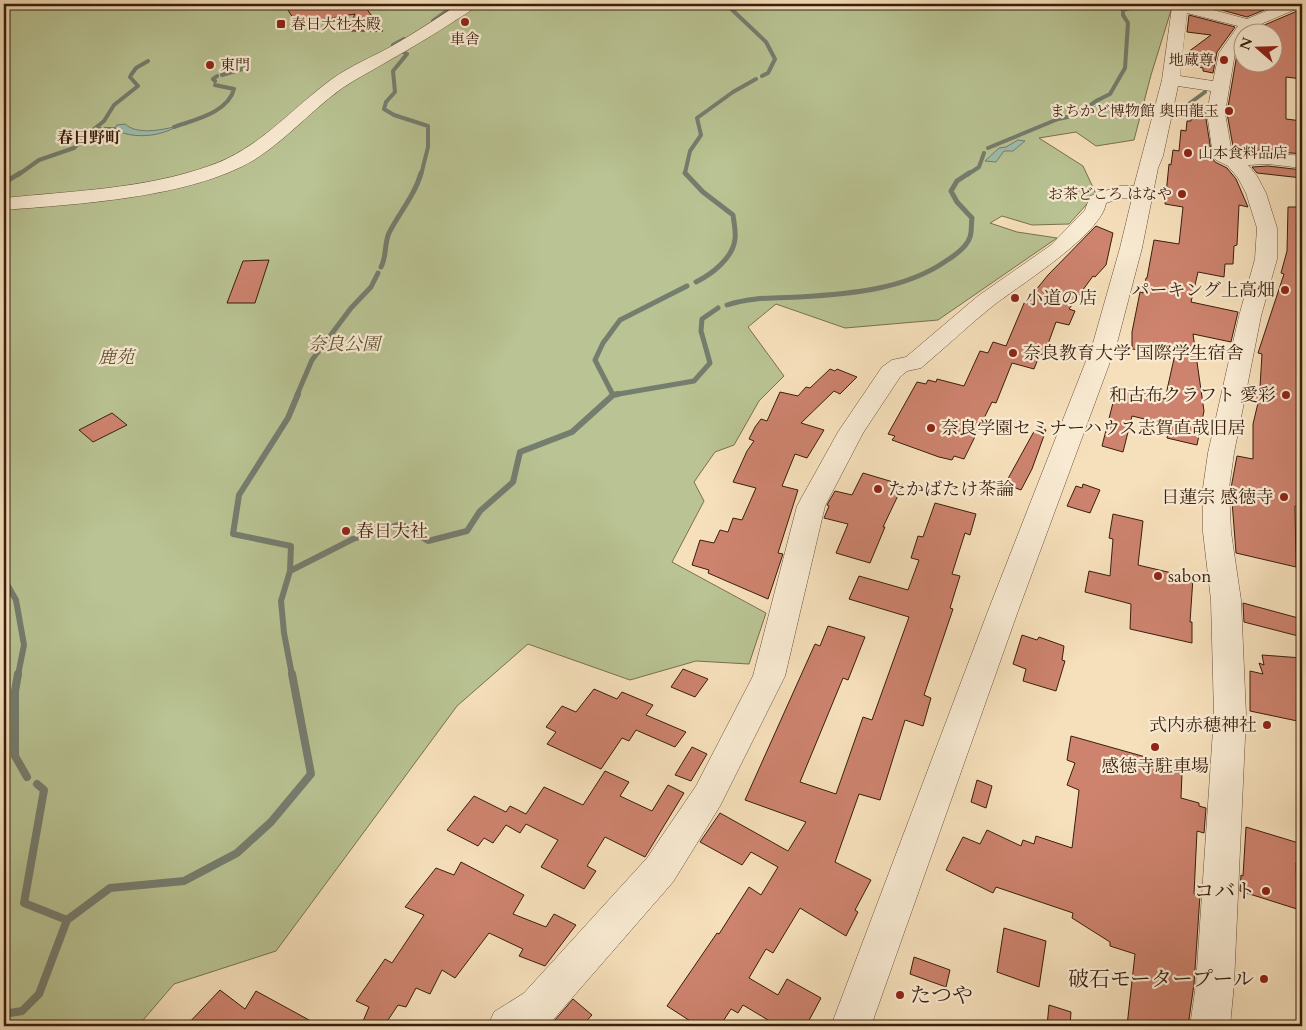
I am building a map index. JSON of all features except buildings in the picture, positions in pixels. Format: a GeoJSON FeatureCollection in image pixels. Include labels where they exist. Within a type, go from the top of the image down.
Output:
{"type":"FeatureCollection","features":[{"type":"Feature","properties":{"kind":"street"},"geometry":{"type":"LineString","coordinates":[[4,204],[130,191],[179,182],[218,170],[247,156],[278,135],[338,82],[416,38],[468,4]]}},
{"type":"Feature","properties":{"kind":"street"},"geometry":{"type":"LineString","coordinates":[[1253,22],[1296,4]]}},
{"type":"Feature","properties":{"kind":"street"},"geometry":{"type":"LineString","coordinates":[[851,1026],[1003,611],[1105,343],[1171,80],[1181,5],[1241,22]]}},
{"type":"Feature","properties":{"kind":"street"},"geometry":{"type":"LineString","coordinates":[[1210,1026],[1215,984],[1230,715],[1226,600],[1216,532],[1216,488],[1222,445],[1250,316],[1266,259],[1267,228],[1256,194],[1247,176],[1235,162],[1223,156],[1216,113],[1227,53],[1234,43]]}},
{"type":"Feature","properties":{"kind":"street"},"geometry":{"type":"LineString","coordinates":[[1171,80],[1221,87]]}},
{"type":"Feature","properties":{"kind":"street"},"geometry":{"type":"LineString","coordinates":[[1235,162],[1246,158],[1259,157],[1302,162]]}},
{"type":"Feature","properties":{"kind":"street"},"geometry":{"type":"LineString","coordinates":[[508,1026],[538,1007],[660,870],[708,796],[769,676],[811,506],[850,432],[891,372],[900,364],[913,362],[986,301],[1058,249],[1095,212],[1097,200],[1120,192],[1144,192]]}},
{"type":"Feature","properties":{"kind":"green space","name":"奈良公園"},"geometry":{"type":"Polygon","coordinates":[[[4,4],[1173,4],[1151,75],[1134,140],[1096,146],[1076,132],[1039,138],[1083,166],[1096,194],[1069,224],[1032,225],[1002,216],[990,223],[1017,232],[1057,238],[938,320],[845,328],[776,304],[748,327],[784,376],[759,401],[734,445],[715,452],[694,482],[704,501],[672,562],[766,613],[749,664],[696,661],[630,680],[528,644],[457,706],[276,951],[174,984],[138,1026],[4,1026],[4,4]]]}},
{"type":"Feature","properties":{"kind":"shaded area"},"geometry":{"type":"Polygon","coordinates":[[[125,124],[142,131],[174,128],[144,136],[128,134],[114,129],[117,125],[125,124]]]}},
{"type":"Feature","properties":{"kind":"shaded area"},"geometry":{"type":"Polygon","coordinates":[[[1018,140],[1025,141],[1013,151],[1004,151],[996,162],[985,161],[999,148],[1006,147],[1018,140]]]}},
{"type":"Feature","properties":{"kind":"waterway"},"geometry":{"type":"LineString","coordinates":[[452,8],[457,4]]}},
{"type":"Feature","properties":{"kind":"waterway"},"geometry":{"type":"LineString","coordinates":[[726,4],[766,42],[775,59],[768,73],[762,76]]}},
{"type":"Feature","properties":{"kind":"waterway"},"geometry":{"type":"LineString","coordinates":[[988,148],[1058,119],[1077,115],[1096,101],[1110,94],[1125,68],[1128,23],[1123,15],[1123,10],[1144,4]]}},
{"type":"Feature","properties":{"kind":"waterway"},"geometry":{"type":"LineString","coordinates":[[433,21],[447,11]]}},
{"type":"Feature","properties":{"kind":"waterway"},"geometry":{"type":"LineString","coordinates":[[393,45],[404,39]]}},
{"type":"Feature","properties":{"kind":"waterway"},"geometry":{"type":"LineString","coordinates":[[403,52],[407,54],[393,71],[395,92],[386,102],[384,109],[394,115],[428,126],[428,147],[421,175]]}},
{"type":"Feature","properties":{"kind":"waterway"},"geometry":{"type":"LineString","coordinates":[[131,75],[136,68],[148,61]]}},
{"type":"Feature","properties":{"kind":"waterway"},"geometry":{"type":"LineString","coordinates":[[222,75],[246,68]]}},
{"type":"Feature","properties":{"kind":"waterway"},"geometry":{"type":"LineString","coordinates":[[215,81],[213,79],[217,76]]}},
{"type":"Feature","properties":{"kind":"waterway"},"geometry":{"type":"LineString","coordinates":[[88,134],[104,121],[114,105],[138,86],[130,77]]}},
{"type":"Feature","properties":{"kind":"waterway"},"geometry":{"type":"LineString","coordinates":[[685,173],[690,151],[701,135],[697,118],[733,92],[756,79]]}},
{"type":"Feature","properties":{"kind":"waterway"},"geometry":{"type":"LineString","coordinates":[[174,127],[209,114],[225,104],[234,89],[215,85]]}},
{"type":"Feature","properties":{"kind":"waterway"},"geometry":{"type":"LineString","coordinates":[[1179,111],[1205,92]]}},
{"type":"Feature","properties":{"kind":"waterway"},"geometry":{"type":"LineString","coordinates":[[95,129],[114,129]]}},
{"type":"Feature","properties":{"kind":"waterway"},"geometry":{"type":"LineString","coordinates":[[18,175],[39,160],[74,148],[84,138]]}},
{"type":"Feature","properties":{"kind":"waterway"},"geometry":{"type":"LineString","coordinates":[[967,175],[979,167],[984,153]]}},
{"type":"Feature","properties":{"kind":"waterway"},"geometry":{"type":"LineString","coordinates":[[4,183],[20,173]]}},
{"type":"Feature","properties":{"kind":"waterway"},"geometry":{"type":"LineString","coordinates":[[381,267],[389,233],[411,196],[421,173]]}},
{"type":"Feature","properties":{"kind":"waterway"},"geometry":{"type":"LineString","coordinates":[[685,173],[703,192],[733,215],[735,230],[733,246],[726,259],[709,275],[696,282]]}},
{"type":"Feature","properties":{"kind":"waterway"},"geometry":{"type":"LineString","coordinates":[[727,305],[754,299],[837,294],[876,289],[930,271],[960,251],[970,237],[972,218],[957,202],[951,191],[957,181],[969,173]]}},
{"type":"Feature","properties":{"kind":"waterway"},"geometry":{"type":"LineString","coordinates":[[297,395],[312,360],[351,308],[371,287],[378,273]]}},
{"type":"Feature","properties":{"kind":"waterway"},"geometry":{"type":"LineString","coordinates":[[613,395],[595,360],[603,343],[620,320],[687,286]]}},
{"type":"Feature","properties":{"kind":"waterway"},"geometry":{"type":"LineString","coordinates":[[613,395],[694,381],[710,363],[701,331],[702,319],[718,308]]}},
{"type":"Feature","properties":{"kind":"waterway"},"geometry":{"type":"LineString","coordinates":[[290,571],[291,546],[233,534],[239,495],[288,418],[298,394]]}},
{"type":"Feature","properties":{"kind":"waterway"},"geometry":{"type":"LineString","coordinates":[[613,395],[618,394]]}},
{"type":"Feature","properties":{"kind":"waterway"},"geometry":{"type":"LineString","coordinates":[[290,571],[353,539],[401,524],[428,541],[467,531],[480,511],[513,482],[520,452],[572,432],[613,395]]}},
{"type":"Feature","properties":{"kind":"waterway"},"geometry":{"type":"LineString","coordinates":[[290,571],[281,601],[284,633],[292,675]]}},
{"type":"Feature","properties":{"kind":"waterway"},"geometry":{"type":"LineString","coordinates":[[4,579],[16,600],[24,645],[18,675]]}},
{"type":"Feature","properties":{"kind":"waterway"},"geometry":{"type":"LineString","coordinates":[[18,674],[15,691],[15,756],[27,777]]}},
{"type":"Feature","properties":{"kind":"waterway"},"geometry":{"type":"LineString","coordinates":[[67,920],[110,888],[184,881],[237,853],[271,822],[311,774],[292,674]]}},
{"type":"Feature","properties":{"kind":"waterway"},"geometry":{"type":"LineString","coordinates":[[37,784],[44,790],[24,903],[67,920]]}},
{"type":"Feature","properties":{"kind":"waterway"},"geometry":{"type":"LineString","coordinates":[[4,1014],[22,1011],[39,994],[67,920]]}},
{"type":"Feature","properties":{"kind":"place","name":"車舎"},"geometry":{"type":"Point","coordinates":[465,22]}},
{"type":"Feature","properties":{"kind":"place","name":"春日大社本殿"},"geometry":{"type":"Point","coordinates":[281,24]}},
{"type":"Feature","properties":{"kind":"place","name":"地蔵尊"},"geometry":{"type":"Point","coordinates":[1224,60]}},
{"type":"Feature","properties":{"kind":"place","name":"東門"},"geometry":{"type":"Point","coordinates":[210,65]}},
{"type":"Feature","properties":{"kind":"place","name":"まちかど博物館 奥田龍玉"},"geometry":{"type":"Point","coordinates":[1229,111]}},
{"type":"Feature","properties":{"kind":"place","name":"山本食料品店"},"geometry":{"type":"Point","coordinates":[1188,153]}},
{"type":"Feature","properties":{"kind":"place","name":"お茶どころ はなや"},"geometry":{"type":"Point","coordinates":[1182,194]}},
{"type":"Feature","properties":{"kind":"place","name":"パーキング上高畑"},"geometry":{"type":"Point","coordinates":[1285,290]}},
{"type":"Feature","properties":{"kind":"place","name":"小道の店"},"geometry":{"type":"Point","coordinates":[1015,298]}},
{"type":"Feature","properties":{"kind":"place","name":"奈良教育大学 国際学生宿舎"},"geometry":{"type":"Point","coordinates":[1013,353]}},
{"type":"Feature","properties":{"kind":"place","name":"和古布クラフト 愛彩"},"geometry":{"type":"Point","coordinates":[1286,395]}},
{"type":"Feature","properties":{"kind":"place","name":"奈良学園セミナーハウス志賀直哉旧居"},"geometry":{"type":"Point","coordinates":[931,428]}},
{"type":"Feature","properties":{"kind":"place","name":"たかばたけ茶論"},"geometry":{"type":"Point","coordinates":[878,489]}},
{"type":"Feature","properties":{"kind":"place","name":"日蓮宗 感徳寺"},"geometry":{"type":"Point","coordinates":[1284,497]}},
{"type":"Feature","properties":{"kind":"place","name":"春日大社"},"geometry":{"type":"Point","coordinates":[346,531]}},
{"type":"Feature","properties":{"kind":"place","name":"sabon"},"geometry":{"type":"Point","coordinates":[1158,576]}},
{"type":"Feature","properties":{"kind":"place","name":"式内赤穂神社"},"geometry":{"type":"Point","coordinates":[1267,725]}},
{"type":"Feature","properties":{"kind":"place","name":"感徳寺駐車場"},"geometry":{"type":"Point","coordinates":[1155,747]}},
{"type":"Feature","properties":{"kind":"place","name":"コバト"},"geometry":{"type":"Point","coordinates":[1266,891]}},
{"type":"Feature","properties":{"kind":"place","name":"破石モータープール"},"geometry":{"type":"Point","coordinates":[1264,979]}},
{"type":"Feature","properties":{"kind":"place","name":"たつや"},"geometry":{"type":"Point","coordinates":[900,995]}},
{"type":"Feature","properties":{"kind":"district","name":"春日野町"},"geometry":{"type":"Point","coordinates":[89,137]}},
{"type":"Feature","properties":{"kind":"park label","name":"鹿苑"},"geometry":{"type":"Point","coordinates":[116,357]}}]}
